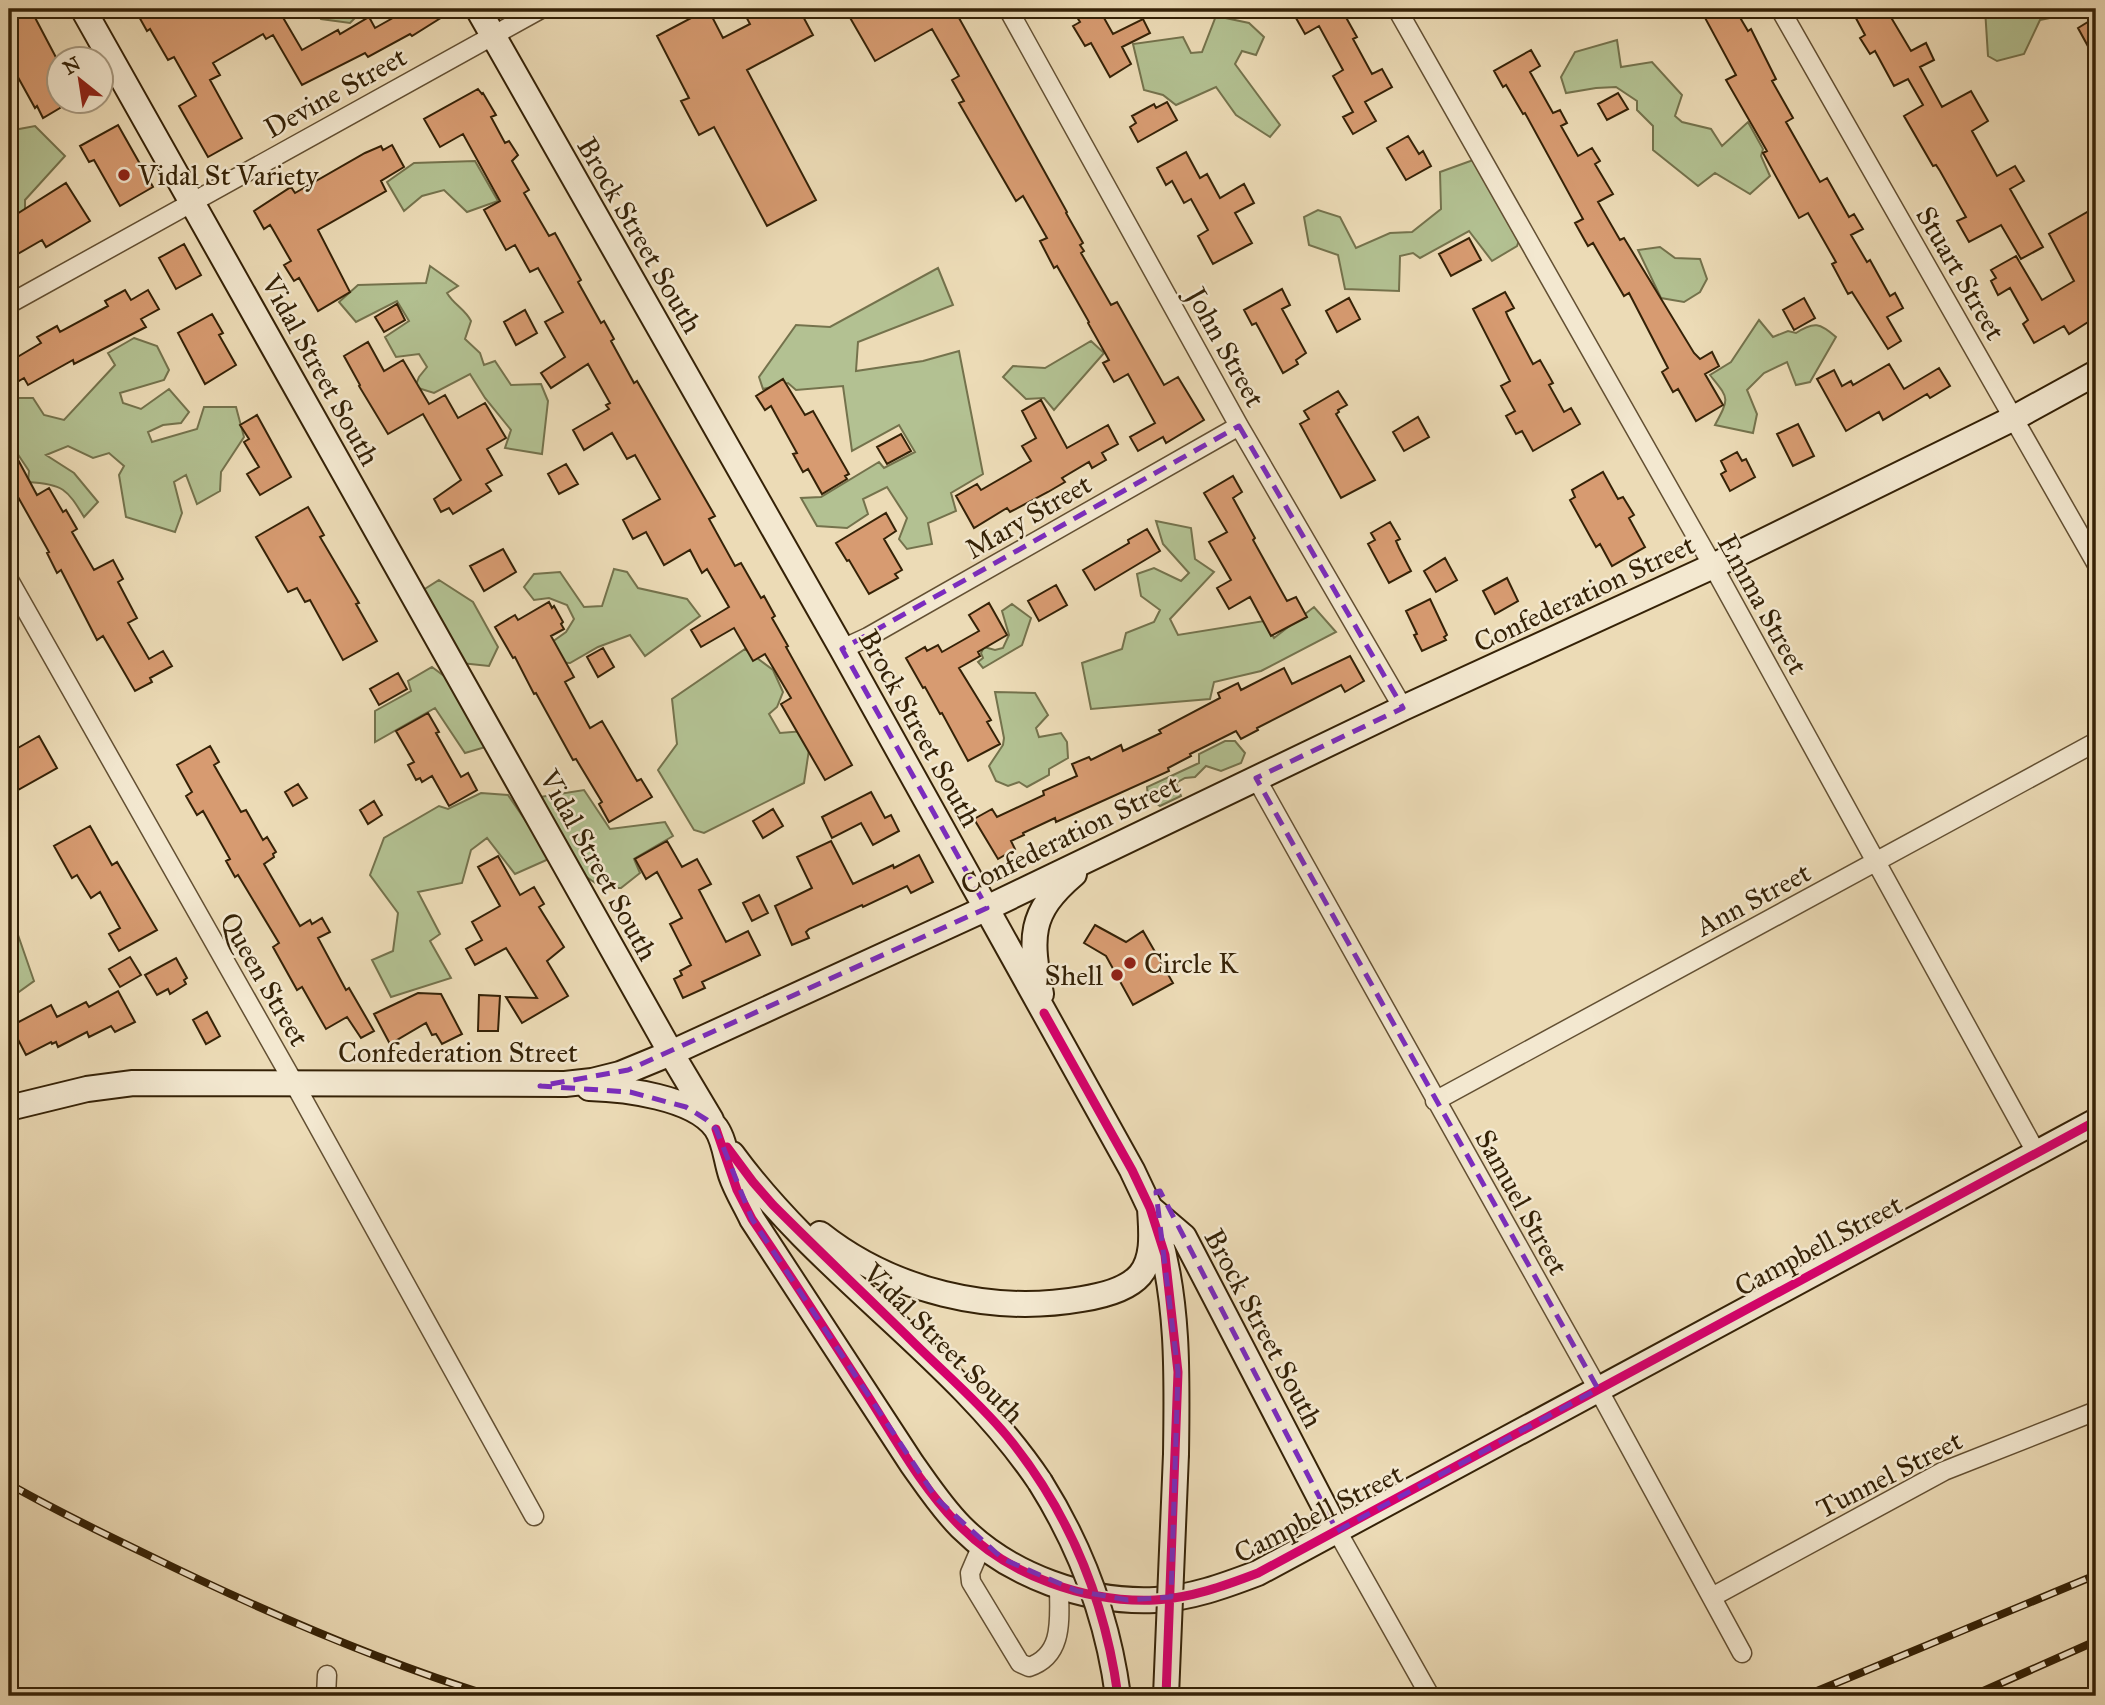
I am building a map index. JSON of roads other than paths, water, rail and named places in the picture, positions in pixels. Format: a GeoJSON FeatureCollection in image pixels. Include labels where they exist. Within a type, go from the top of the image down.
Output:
{"type":"FeatureCollection","features":[{"type":"Feature","properties":{"kind":"main road","name":"Vidal Street South"},"geometry":{"type":"LineString","coordinates":[[83,9],[716,1129],[753,1182],[773,1205],[990,1418],[1040,1482],[1089,1574],[1109,1640],[1118,1696]]}},
{"type":"Feature","properties":{"kind":"main road","name":"Brock Street South"},"geometry":{"type":"LineString","coordinates":[[478,9],[842,649],[1132,1170],[1150,1208],[1184,1237],[1337,1531]]}},
{"type":"Feature","properties":{"kind":"main road","name":"Confederation Street"},"geometry":{"type":"LineString","coordinates":[[9,1108],[113,1085],[294,1083],[540,1086],[601,1079],[671,1053],[987,908],[1403,708],[1713,566],[2014,418],[2096,373]]}},
{"type":"Feature","properties":{"kind":"main road"},"geometry":{"type":"LineString","coordinates":[[1044,1013],[1036,967],[1037,919],[1053,892],[1102,852]]}},
{"type":"Feature","properties":{"kind":"main road"},"geometry":{"type":"LineString","coordinates":[[540,1086],[611,1089],[652,1096],[697,1112],[716,1129]]}},
{"type":"Feature","properties":{"kind":"main road","name":"Campbell Street"},"geometry":{"type":"LineString","coordinates":[[716,1129],[737,1190],[752,1219],[912,1464],[948,1513],[982,1545],[1020,1569],[1059,1586],[1110,1598],[1157,1600],[1206,1591],[1258,1573],[2096,1121]]}},
{"type":"Feature","properties":{"kind":"main road"},"geometry":{"type":"LineString","coordinates":[[753,1182],[835,1246],[874,1268],[956,1298],[997,1304],[1079,1300],[1114,1291],[1132,1282],[1141,1275],[1148,1261],[1150,1208]]}},
{"type":"Feature","properties":{"kind":"main road"},"geometry":{"type":"LineString","coordinates":[[1150,1208],[1165,1255],[1178,1372],[1166,1696]]}},
{"type":"Feature","properties":{"kind":"main road"},"geometry":{"type":"LineString","coordinates":[[1279,1562],[1302,1538],[1315,1519],[1312,1482]]}},
{"type":"Feature","properties":{"kind":"street","name":"Devine Street"},"geometry":{"type":"LineString","coordinates":[[9,304],[541,9]]}},
{"type":"Feature","properties":{"kind":"street","name":"John Street"},"geometry":{"type":"LineString","coordinates":[[1008,9],[1239,426],[1403,708]]}},
{"type":"Feature","properties":{"kind":"street","name":"Emma Street"},"geometry":{"type":"LineString","coordinates":[[1397,9],[1713,566],[2037,1154]]}},
{"type":"Feature","properties":{"kind":"street","name":"Stuart Street"},"geometry":{"type":"LineString","coordinates":[[1780,9],[2096,563]]}},
{"type":"Feature","properties":{"kind":"street","name":"Mary Street"},"geometry":{"type":"LineString","coordinates":[[842,649],[1239,426]]}},
{"type":"Feature","properties":{"kind":"street","name":"Queen Street"},"geometry":{"type":"LineString","coordinates":[[9,580],[294,1083],[534,1516]]}},
{"type":"Feature","properties":{"kind":"street","name":"Ann Street"},"geometry":{"type":"LineString","coordinates":[[1435,1101],[2096,742]]}},
{"type":"Feature","properties":{"kind":"street","name":"Samuel Street"},"geometry":{"type":"LineString","coordinates":[[1256,778],[1598,1389],[1742,1653]]}},
{"type":"Feature","properties":{"kind":"street","name":"Tunnel Street"},"geometry":{"type":"LineString","coordinates":[[1712,1597],[1944,1471],[2096,1410]]}},
{"type":"Feature","properties":{"kind":"street","name":"Brock Street South"},"geometry":{"type":"LineString","coordinates":[[1337,1531],[1430,1696]]}},
{"type":"Feature","properties":{"kind":"street"},"geometry":{"type":"LineString","coordinates":[[982,1545],[970,1573],[971,1582],[1020,1663],[1029,1667],[1040,1663],[1051,1653],[1058,1638],[1059,1586]]}},
{"type":"Feature","properties":{"kind":"street"},"geometry":{"type":"LineString","coordinates":[[326,1696],[327,1675]]}},
{"type":"Feature","properties":{"kind":"railway"},"geometry":{"type":"LineString","coordinates":[[9,1484],[111,1537],[273,1613],[403,1666],[491,1696]]}},
{"type":"Feature","properties":{"kind":"railway"},"geometry":{"type":"LineString","coordinates":[[1805,1696],[2096,1575]]}},
{"type":"Feature","properties":{"kind":"railway"},"geometry":{"type":"LineString","coordinates":[[1972,1696],[2096,1641]]}},
{"type":"Feature","properties":{"kind":"place","name":"Vidal St Variety"},"geometry":{"type":"Point","coordinates":[124,175]}},
{"type":"Feature","properties":{"kind":"place","name":"Circle K"},"geometry":{"type":"Point","coordinates":[1130,963]}},
{"type":"Feature","properties":{"kind":"place","name":"Shell"},"geometry":{"type":"Point","coordinates":[1117,975]}}]}
